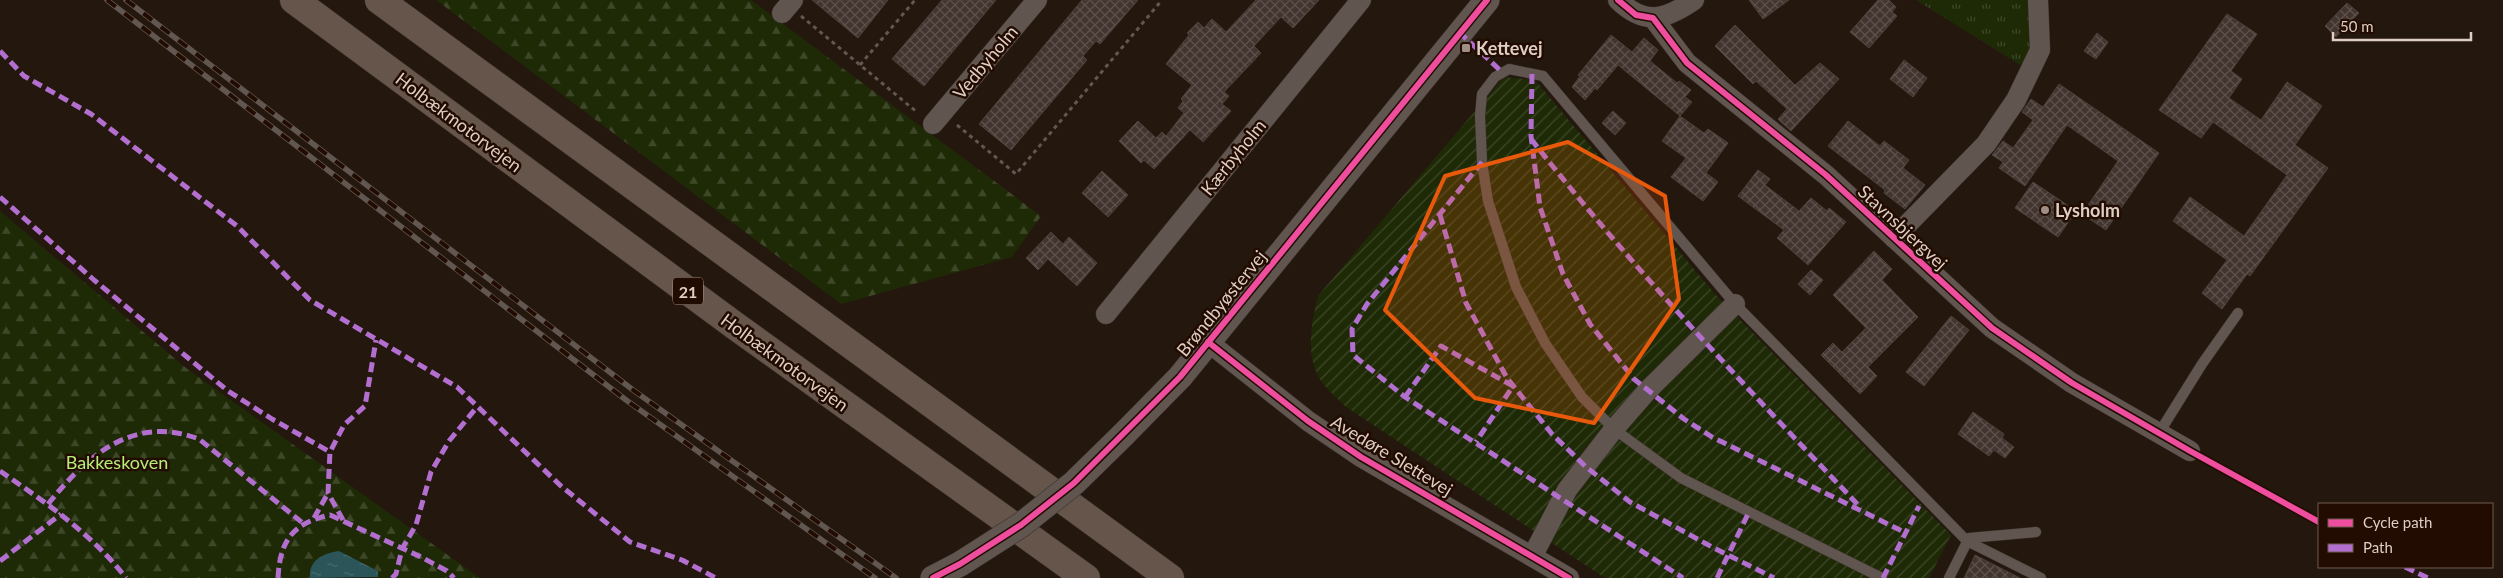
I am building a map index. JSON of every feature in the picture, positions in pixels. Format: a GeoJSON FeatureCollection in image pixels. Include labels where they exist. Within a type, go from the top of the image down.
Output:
{"type":"FeatureCollection","features":[{"type":"Feature","properties":{"kind":"highway","name":"Holbækmotorvejen"},"geometry":{"type":"LineString","coordinates":[[294,0],[734,325],[1086,578]]}},
{"type":"Feature","properties":{"kind":"highway"},"geometry":{"type":"LineString","coordinates":[[379,0],[1170,578]]}},
{"type":"Feature","properties":{"kind":"street","name":"Vedbyholm"},"geometry":{"type":"LineString","coordinates":[[938,118],[1037,0]]}},
{"type":"Feature","properties":{"kind":"street","name":"Kærbyholm"},"geometry":{"type":"LineString","coordinates":[[1106,314],[1361,0]]}},
{"type":"Feature","properties":{"kind":"street","name":"Brøndbyøstervej"},"geometry":{"type":"LineString","coordinates":[[933,578],[960,564],[1021,525],[1074,483],[1180,377],[1487,0]]}},
{"type":"Feature","properties":{"kind":"street"},"geometry":{"type":"LineString","coordinates":[[1618,0],[1636,15],[1653,18],[1679,11],[1694,0]]}},
{"type":"Feature","properties":{"kind":"street"},"geometry":{"type":"LineString","coordinates":[[1894,238],[1986,144],[2016,100],[2040,50],[2038,0]]}},
{"type":"Feature","properties":{"kind":"street","name":"Stavnsbjergvej"},"geometry":{"type":"LineString","coordinates":[[1653,18],[1688,63],[1826,175],[1992,328],[2072,383],[2190,452]]}},
{"type":"Feature","properties":{"kind":"street"},"geometry":{"type":"LineString","coordinates":[[1533,555],[1567,490],[1614,429],[1655,383],[1735,304]]}},
{"type":"Feature","properties":{"kind":"street","name":"Avedøre Slettevej"},"geometry":{"type":"LineString","coordinates":[[1208,342],[1308,421],[1361,458],[1533,555],[1569,578]]}},
{"type":"Feature","properties":{"kind":"lane"},"geometry":{"type":"LineString","coordinates":[[1882,578],[1682,478],[1614,429],[1582,396],[1545,344],[1516,287],[1488,201],[1482,162],[1480,116],[1482,94],[1495,77],[1509,68],[1543,76],[1735,304],[1967,541],[2041,578]]}},
{"type":"Feature","properties":{"kind":"lane"},"geometry":{"type":"LineString","coordinates":[[2159,433],[2202,364],[2238,313]]}},
{"type":"Feature","properties":{"kind":"lane"},"geometry":{"type":"LineString","coordinates":[[1949,578],[1969,538],[2036,532]]}},
{"type":"Feature","properties":{"kind":"path"},"geometry":{"type":"LineString","coordinates":[[860,65],[914,0]]}},
{"type":"Feature","properties":{"kind":"path"},"geometry":{"type":"LineString","coordinates":[[788,6],[860,65],[1016,174],[1162,0]]}},
{"type":"Feature","properties":{"kind":"highlighted area"},"geometry":{"type":"Polygon","coordinates":[[[1568,142],[1665,196],[1679,299],[1594,423],[1475,398],[1385,310],[1445,176],[1568,142]]]}},
{"type":"Feature","properties":{"kind":"green space"},"geometry":{"type":"Polygon","coordinates":[[[436,0],[751,0],[1041,216],[1012,257],[841,304],[436,0]]]}},
{"type":"Feature","properties":{"kind":"green space"},"geometry":{"type":"Polygon","coordinates":[[[1916,0],[2032,0],[2031,53],[2025,68],[1916,0]]]}},
{"type":"Feature","properties":{"kind":"green space"},"geometry":{"type":"Polygon","coordinates":[[[1504,77],[1535,80],[1715,294],[1951,535],[1929,578],[1605,578],[1346,407],[1324,385],[1318,375],[1311,354],[1313,319],[1318,296],[1504,77]]]}},
{"type":"Feature","properties":{"kind":"green space","name":"Bakkeskoven"},"geometry":{"type":"Polygon","coordinates":[[[0,211],[186,368],[480,578],[377,578],[378,571],[339,551],[309,572],[310,578],[0,578],[0,211]]]}},
{"type":"Feature","properties":{"kind":"water"},"geometry":{"type":"Polygon","coordinates":[[[339,551],[378,571],[378,577],[310,578],[312,566],[318,558],[339,551]]]}},
{"type":"Feature","properties":{"kind":"building"},"geometry":{"type":"Polygon","coordinates":[[[812,0],[888,0],[858,38],[812,0]]]}},
{"type":"Feature","properties":{"kind":"building"},"geometry":{"type":"Polygon","coordinates":[[[942,0],[996,0],[924,86],[892,59],[942,0]]]}},
{"type":"Feature","properties":{"kind":"building"},"geometry":{"type":"Polygon","coordinates":[[[1082,0],[1138,0],[1100,44],[1096,41],[1083,56],[1087,60],[1011,150],[979,124],[1082,0]]]}},
{"type":"Feature","properties":{"kind":"building"},"geometry":{"type":"Polygon","coordinates":[[[1256,0],[1319,0],[1293,28],[1281,17],[1254,46],[1261,53],[1224,92],[1229,96],[1222,104],[1231,111],[1203,142],[1190,130],[1154,169],[1144,160],[1141,163],[1119,141],[1138,121],[1156,138],[1162,132],[1166,136],[1184,113],[1178,108],[1183,101],[1181,99],[1192,85],[1166,64],[1189,35],[1187,33],[1198,22],[1204,28],[1212,19],[1226,32],[1256,0]]]}},
{"type":"Feature","properties":{"kind":"building"},"geometry":{"type":"Polygon","coordinates":[[[1749,0],[1789,0],[1763,19],[1749,0]]]}},
{"type":"Feature","properties":{"kind":"building"},"geometry":{"type":"Polygon","coordinates":[[[1878,0],[1889,0],[1896,7],[1892,12],[1897,16],[1869,48],[1850,32],[1878,0]]]}},
{"type":"Feature","properties":{"kind":"building"},"geometry":{"type":"Polygon","coordinates":[[[2347,3],[2359,13],[2336,37],[2325,26],[2347,3]]]}},
{"type":"Feature","properties":{"kind":"building"},"geometry":{"type":"Polygon","coordinates":[[[2227,14],[2257,34],[2231,71],[2242,79],[2229,98],[2261,120],[2287,82],[2322,106],[2295,145],[2328,168],[2250,276],[2247,274],[2222,309],[2202,293],[2227,260],[2173,221],[2190,197],[2244,236],[2287,175],[2213,122],[2201,138],[2159,110],[2227,14]]]}},
{"type":"Feature","properties":{"kind":"building"},"geometry":{"type":"Polygon","coordinates":[[[1735,25],[1795,85],[1820,63],[1839,79],[1791,131],[1778,119],[1787,109],[1756,81],[1753,84],[1715,46],[1735,25]]]}},
{"type":"Feature","properties":{"kind":"building"},"geometry":{"type":"Polygon","coordinates":[[[2097,33],[2108,42],[2096,59],[2084,51],[2097,33]]]}},
{"type":"Feature","properties":{"kind":"building"},"geometry":{"type":"Polygon","coordinates":[[[1611,35],[1632,52],[1644,38],[1658,50],[1650,61],[1677,83],[1679,81],[1691,90],[1685,97],[1692,102],[1680,116],[1618,65],[1597,90],[1595,88],[1585,100],[1572,87],[1580,76],[1578,75],[1611,35]]]}},
{"type":"Feature","properties":{"kind":"building"},"geometry":{"type":"Polygon","coordinates":[[[1904,60],[1927,78],[1913,97],[1890,79],[1904,60]]]}},
{"type":"Feature","properties":{"kind":"building"},"geometry":{"type":"Polygon","coordinates":[[[2059,84],[2159,153],[2106,230],[2082,214],[2118,161],[2067,125],[2025,186],[1999,168],[2003,162],[1992,155],[2003,141],[2013,148],[2033,120],[2022,112],[2031,99],[2043,107],[2059,84]]]}},
{"type":"Feature","properties":{"kind":"building"},"geometry":{"type":"Polygon","coordinates":[[[1613,111],[1626,123],[1615,135],[1602,123],[1613,111]]]}},
{"type":"Feature","properties":{"kind":"building"},"geometry":{"type":"Polygon","coordinates":[[[1680,116],[1704,133],[1708,129],[1728,143],[1706,173],[1718,182],[1703,201],[1671,177],[1686,158],[1662,141],[1680,116]]]}},
{"type":"Feature","properties":{"kind":"building"},"geometry":{"type":"Polygon","coordinates":[[[1848,121],[1880,146],[1884,141],[1909,160],[1903,168],[1925,185],[1905,209],[1884,193],[1885,190],[1828,146],[1848,121]]]}},
{"type":"Feature","properties":{"kind":"building"},"geometry":{"type":"Polygon","coordinates":[[[1758,170],[1770,179],[1765,185],[1799,211],[1811,198],[1827,211],[1829,208],[1846,222],[1808,265],[1777,238],[1784,230],[1738,196],[1758,170]]]}},
{"type":"Feature","properties":{"kind":"building"},"geometry":{"type":"Polygon","coordinates":[[[1102,171],[1128,195],[1108,217],[1082,193],[1102,171]]]}},
{"type":"Feature","properties":{"kind":"building","name":"Lysholm"},"geometry":{"type":"Polygon","coordinates":[[[2033,182],[2076,211],[2058,237],[2015,208],[2033,182]]]}},
{"type":"Feature","properties":{"kind":"building"},"geometry":{"type":"Polygon","coordinates":[[[1051,232],[1063,244],[1069,237],[1097,263],[1077,286],[1048,259],[1038,270],[1026,258],[1051,232]]]}},
{"type":"Feature","properties":{"kind":"building"},"geometry":{"type":"Polygon","coordinates":[[[1874,251],[1892,269],[1882,280],[1918,317],[1868,367],[1877,376],[1860,394],[1821,355],[1833,343],[1842,352],[1866,328],[1833,295],[1874,251]]]}},
{"type":"Feature","properties":{"kind":"building"},"geometry":{"type":"Polygon","coordinates":[[[1811,270],[1823,280],[1810,295],[1798,284],[1811,270]]]}},
{"type":"Feature","properties":{"kind":"building"},"geometry":{"type":"Polygon","coordinates":[[[1951,316],[1969,330],[1924,386],[1906,372],[1951,316]]]}},
{"type":"Feature","properties":{"kind":"building"},"geometry":{"type":"Polygon","coordinates":[[[1973,412],[2004,434],[2002,438],[2014,447],[2005,458],[1994,450],[1989,456],[1958,434],[1973,412]]]}},
{"type":"Feature","properties":{"kind":"building"},"geometry":{"type":"Polygon","coordinates":[[[1975,555],[2020,578],[1964,578],[1975,555]]]}},
{"type":"Feature","properties":{"kind":"railway"},"geometry":{"type":"LineString","coordinates":[[107,0],[626,400],[875,578]]}},
{"type":"Feature","properties":{"kind":"railway"},"geometry":{"type":"LineString","coordinates":[[126,0],[633,390],[896,578]]}},
{"type":"Feature","properties":{"kind":"marked path"},"geometry":{"type":"LineString","coordinates":[[1459,32],[1502,72]]}},
{"type":"Feature","properties":{"kind":"marked path"},"geometry":{"type":"LineString","coordinates":[[0,51],[24,76],[91,114],[237,226],[310,300],[457,387],[561,486],[630,542],[682,560],[716,578]]}},
{"type":"Feature","properties":{"kind":"marked path"},"geometry":{"type":"LineString","coordinates":[[1532,74],[1531,136],[1540,207],[1563,274],[1590,324],[1634,379],[1684,419],[1712,437],[1906,533]]}},
{"type":"Feature","properties":{"kind":"marked path"},"geometry":{"type":"LineString","coordinates":[[1531,139],[1650,281],[1733,373],[1861,508]]}},
{"type":"Feature","properties":{"kind":"marked path"},"geometry":{"type":"LineString","coordinates":[[1482,162],[1367,304],[1352,329],[1353,355],[1405,397],[1683,578]]}},
{"type":"Feature","properties":{"kind":"marked path"},"geometry":{"type":"LineString","coordinates":[[0,197],[94,280],[228,391],[330,452]]}},
{"type":"Feature","properties":{"kind":"marked path"},"geometry":{"type":"LineString","coordinates":[[1440,215],[1466,303],[1507,378],[1552,434],[1585,466],[1630,502],[1712,547],[1774,578]]}},
{"type":"Feature","properties":{"kind":"marked path"},"geometry":{"type":"LineString","coordinates":[[343,520],[328,493],[330,452],[344,425],[365,406],[376,340]]}},
{"type":"Feature","properties":{"kind":"marked path"},"geometry":{"type":"LineString","coordinates":[[1405,397],[1441,346],[1513,386],[1476,442]]}},
{"type":"Feature","properties":{"kind":"marked path"},"geometry":{"type":"LineString","coordinates":[[392,578],[396,574],[402,549],[416,525],[431,472],[449,441],[477,407]]}},
{"type":"Feature","properties":{"kind":"marked path"},"geometry":{"type":"LineString","coordinates":[[48,504],[79,470],[113,444],[133,436],[153,432],[175,433],[199,439],[304,524]]}},
{"type":"Feature","properties":{"kind":"marked path"},"geometry":{"type":"LineString","coordinates":[[0,471],[51,507],[83,533],[113,562],[126,578]]}},
{"type":"Feature","properties":{"kind":"marked path"},"geometry":{"type":"LineString","coordinates":[[314,518],[328,493]]}},
{"type":"Feature","properties":{"kind":"marked path"},"geometry":{"type":"LineString","coordinates":[[1883,578],[1919,506]]}},
{"type":"Feature","properties":{"kind":"marked path"},"geometry":{"type":"LineString","coordinates":[[1717,578],[1749,512]]}},
{"type":"Feature","properties":{"kind":"marked path"},"geometry":{"type":"LineString","coordinates":[[0,561],[61,514]]}},
{"type":"Feature","properties":{"kind":"marked path"},"geometry":{"type":"LineString","coordinates":[[278,578],[282,553],[291,535],[307,523],[330,515],[421,557],[447,571],[454,578]]}},
{"type":"Feature","properties":{"kind":"marked path"},"geometry":{"type":"LineString","coordinates":[[2407,568],[2428,578]]}},
{"type":"Feature","properties":{"kind":"cycle path"},"geometry":{"type":"LineString","coordinates":[[933,578],[960,564],[1021,525],[1074,483],[1180,377],[1487,0]]}},
{"type":"Feature","properties":{"kind":"cycle path"},"geometry":{"type":"LineString","coordinates":[[1618,0],[1636,15],[1653,18],[1687,63],[1826,175],[1992,328],[2072,383],[2318,521]]}},
{"type":"Feature","properties":{"kind":"cycle path"},"geometry":{"type":"LineString","coordinates":[[1208,342],[1308,421],[1361,457],[1569,578]]}},
{"type":"Feature","properties":{"kind":"place","name":"Kettevej"},"geometry":{"type":"Point","coordinates":[1466,48]}},
{"type":"Feature","properties":{"kind":"place","name":"Lysholm"},"geometry":{"type":"Point","coordinates":[2045,210]}}]}
